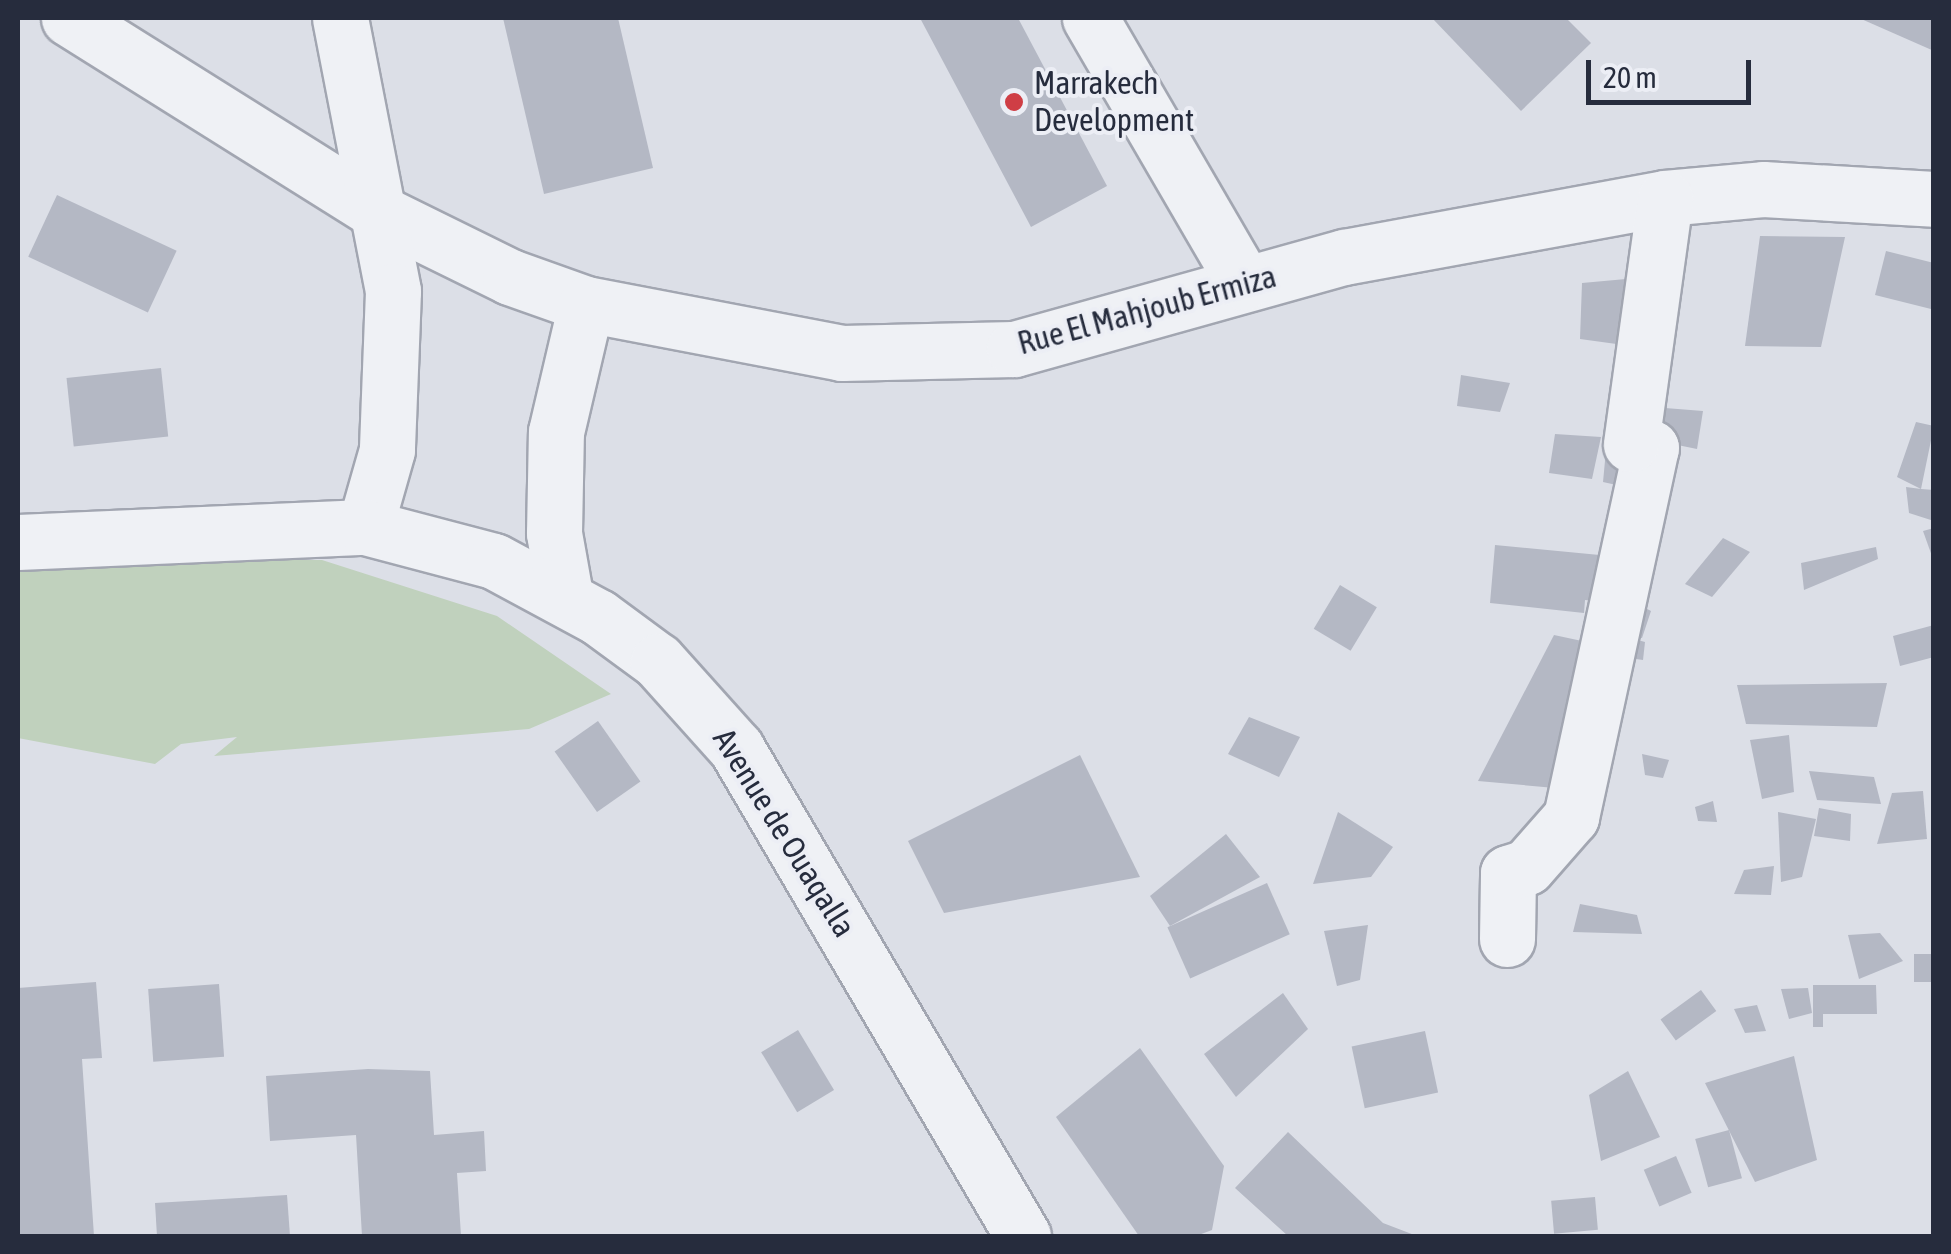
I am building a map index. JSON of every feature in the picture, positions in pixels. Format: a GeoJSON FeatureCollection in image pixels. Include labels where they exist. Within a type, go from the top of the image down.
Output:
{"type":"FeatureCollection","features":[{"type":"Feature","properties":{"kind":"street","name":"Rue El Mahjoub Ermiza"},"geometry":{"type":"LineString","coordinates":[[69,18],[378,212],[586,304],[804,348],[941,356],[1058,340],[1244,282],[1665,198],[1763,189],[1934,199]]}},
{"type":"Feature","properties":{"kind":"street"},"geometry":{"type":"LineString","coordinates":[[340,18],[378,212],[396,370],[365,527]]}},
{"type":"Feature","properties":{"kind":"street"},"geometry":{"type":"LineString","coordinates":[[1090,18],[1244,282]]}},
{"type":"Feature","properties":{"kind":"street"},"geometry":{"type":"LineString","coordinates":[[1507,938],[1508,873],[1527,867],[1571,817],[1652,448],[1631,444],[1665,198]]}},
{"type":"Feature","properties":{"kind":"street"},"geometry":{"type":"LineString","coordinates":[[565,595],[554,534],[556,432],[586,304]]}},
{"type":"Feature","properties":{"kind":"street","name":"Avenue de Ouaqalla"},"geometry":{"type":"LineString","coordinates":[[18,542],[365,527],[451,545],[565,595],[658,661],[736,748],[1024,1236]]}},
{"type":"Feature","properties":{"kind":"green space"},"geometry":{"type":"Polygon","coordinates":[[[98,560],[322,560],[497,616],[611,694],[529,729],[214,756],[237,737],[181,744],[155,764],[18,738],[18,566],[98,560]]]}},
{"type":"Feature","properties":{"kind":"building"},"geometry":{"type":"Polygon","coordinates":[[[503,18],[618,18],[653,168],[544,194],[503,18]]]}},
{"type":"Feature","properties":{"kind":"building","name":"Marrakech Development"},"geometry":{"type":"Polygon","coordinates":[[[920,18],[1018,18],[1107,186],[1031,227],[920,18]]]}},
{"type":"Feature","properties":{"kind":"building"},"geometry":{"type":"Polygon","coordinates":[[[1432,18],[1566,18],[1591,43],[1521,111],[1432,18]]]}},
{"type":"Feature","properties":{"kind":"building"},"geometry":{"type":"Polygon","coordinates":[[[1859,18],[1934,18],[1934,51],[1859,18]]]}},
{"type":"Feature","properties":{"kind":"building"},"geometry":{"type":"Polygon","coordinates":[[[57,195],[177,251],[148,312],[28,257],[57,195]]]}},
{"type":"Feature","properties":{"kind":"building"},"geometry":{"type":"Polygon","coordinates":[[[1760,236],[1845,237],[1821,347],[1745,346],[1760,236]]]}},
{"type":"Feature","properties":{"kind":"building"},"geometry":{"type":"Polygon","coordinates":[[[1886,251],[1934,263],[1931,309],[1875,295],[1886,251]]]}},
{"type":"Feature","properties":{"kind":"building"},"geometry":{"type":"Polygon","coordinates":[[[1648,277],[1631,346],[1580,339],[1582,283],[1648,277]]]}},
{"type":"Feature","properties":{"kind":"building"},"geometry":{"type":"Polygon","coordinates":[[[161,368],[168,437],[74,447],[67,378],[161,368]]]}},
{"type":"Feature","properties":{"kind":"building"},"geometry":{"type":"Polygon","coordinates":[[[1461,375],[1510,383],[1500,412],[1457,406],[1461,375]]]}},
{"type":"Feature","properties":{"kind":"building"},"geometry":{"type":"Polygon","coordinates":[[[1665,408],[1703,411],[1697,449],[1658,441],[1665,408]]]}},
{"type":"Feature","properties":{"kind":"building"},"geometry":{"type":"Polygon","coordinates":[[[1916,422],[1934,426],[1921,489],[1897,477],[1916,422]]]}},
{"type":"Feature","properties":{"kind":"building"},"geometry":{"type":"Polygon","coordinates":[[[1555,434],[1601,437],[1592,479],[1549,473],[1555,434]]]}},
{"type":"Feature","properties":{"kind":"building"},"geometry":{"type":"Polygon","coordinates":[[[1606,450],[1628,454],[1621,486],[1603,482],[1606,450]]]}},
{"type":"Feature","properties":{"kind":"building"},"geometry":{"type":"Polygon","coordinates":[[[1906,487],[1934,490],[1934,521],[1909,513],[1906,487]]]}},
{"type":"Feature","properties":{"kind":"building"},"geometry":{"type":"Polygon","coordinates":[[[1934,528],[1934,559],[1933,559],[1923,531],[1934,528]]]}},
{"type":"Feature","properties":{"kind":"building"},"geometry":{"type":"Polygon","coordinates":[[[1723,538],[1750,552],[1712,597],[1685,584],[1723,538]]]}},
{"type":"Feature","properties":{"kind":"building"},"geometry":{"type":"Polygon","coordinates":[[[1495,545],[1610,556],[1606,602],[1585,600],[1584,613],[1490,603],[1495,545]]]}},
{"type":"Feature","properties":{"kind":"building"},"geometry":{"type":"Polygon","coordinates":[[[1876,547],[1878,559],[1804,590],[1801,563],[1876,547]]]}},
{"type":"Feature","properties":{"kind":"building"},"geometry":{"type":"Polygon","coordinates":[[[1340,585],[1377,607],[1351,651],[1314,629],[1340,585]]]}},
{"type":"Feature","properties":{"kind":"building"},"geometry":{"type":"Polygon","coordinates":[[[1632,601],[1651,611],[1642,638],[1627,637],[1632,601]]]}},
{"type":"Feature","properties":{"kind":"building"},"geometry":{"type":"Polygon","coordinates":[[[1934,625],[1934,657],[1900,666],[1893,636],[1934,625]]]}},
{"type":"Feature","properties":{"kind":"building"},"geometry":{"type":"Polygon","coordinates":[[[1554,635],[1596,644],[1555,788],[1478,781],[1554,635]]]}},
{"type":"Feature","properties":{"kind":"building"},"geometry":{"type":"Polygon","coordinates":[[[1627,637],[1645,642],[1643,660],[1622,657],[1627,637]]]}},
{"type":"Feature","properties":{"kind":"building"},"geometry":{"type":"Polygon","coordinates":[[[1887,683],[1877,727],[1746,724],[1737,685],[1887,683]]]}},
{"type":"Feature","properties":{"kind":"building"},"geometry":{"type":"Polygon","coordinates":[[[1249,717],[1300,737],[1279,777],[1228,754],[1249,717]]]}},
{"type":"Feature","properties":{"kind":"building"},"geometry":{"type":"Polygon","coordinates":[[[598,721],[640,782],[597,812],[555,751],[598,721]]]}},
{"type":"Feature","properties":{"kind":"building"},"geometry":{"type":"Polygon","coordinates":[[[1789,735],[1794,792],[1762,799],[1750,740],[1789,735]]]}},
{"type":"Feature","properties":{"kind":"building"},"geometry":{"type":"Polygon","coordinates":[[[1642,754],[1669,760],[1663,778],[1645,775],[1642,754]]]}},
{"type":"Feature","properties":{"kind":"building"},"geometry":{"type":"Polygon","coordinates":[[[1080,755],[1140,877],[944,913],[908,841],[1080,755]]]}},
{"type":"Feature","properties":{"kind":"building"},"geometry":{"type":"Polygon","coordinates":[[[1809,771],[1874,777],[1881,804],[1817,800],[1809,771]]]}},
{"type":"Feature","properties":{"kind":"building"},"geometry":{"type":"Polygon","coordinates":[[[1923,791],[1927,839],[1877,844],[1892,793],[1923,791]]]}},
{"type":"Feature","properties":{"kind":"building"},"geometry":{"type":"Polygon","coordinates":[[[1713,801],[1717,822],[1698,821],[1695,807],[1713,801]]]}},
{"type":"Feature","properties":{"kind":"building"},"geometry":{"type":"Polygon","coordinates":[[[1819,808],[1851,814],[1850,841],[1814,836],[1819,808]]]}},
{"type":"Feature","properties":{"kind":"building"},"geometry":{"type":"Polygon","coordinates":[[[1338,812],[1393,847],[1371,877],[1313,884],[1338,812]]]}},
{"type":"Feature","properties":{"kind":"building"},"geometry":{"type":"Polygon","coordinates":[[[1778,812],[1816,819],[1802,877],[1781,882],[1778,812]]]}},
{"type":"Feature","properties":{"kind":"building"},"geometry":{"type":"Polygon","coordinates":[[[1226,834],[1260,877],[1170,926],[1150,896],[1226,834]]]}},
{"type":"Feature","properties":{"kind":"building"},"geometry":{"type":"Polygon","coordinates":[[[1774,866],[1771,895],[1734,894],[1744,870],[1774,866]]]}},
{"type":"Feature","properties":{"kind":"building"},"geometry":{"type":"Polygon","coordinates":[[[1267,883],[1290,934],[1190,978],[1167,927],[1267,883]]]}},
{"type":"Feature","properties":{"kind":"building"},"geometry":{"type":"Polygon","coordinates":[[[1580,904],[1637,915],[1642,934],[1573,932],[1580,904]]]}},
{"type":"Feature","properties":{"kind":"building"},"geometry":{"type":"Polygon","coordinates":[[[1368,925],[1360,980],[1337,986],[1324,931],[1368,925]]]}},
{"type":"Feature","properties":{"kind":"building"},"geometry":{"type":"Polygon","coordinates":[[[1880,933],[1903,961],[1859,979],[1848,935],[1880,933]]]}},
{"type":"Feature","properties":{"kind":"building"},"geometry":{"type":"Polygon","coordinates":[[[1914,954],[1934,954],[1934,982],[1914,982],[1914,954]]]}},
{"type":"Feature","properties":{"kind":"building"},"geometry":{"type":"Polygon","coordinates":[[[96,982],[102,1058],[82,1059],[94,1236],[18,1236],[18,988],[96,982]]]}},
{"type":"Feature","properties":{"kind":"building"},"geometry":{"type":"Polygon","coordinates":[[[219,984],[224,1057],[153,1062],[148,989],[219,984]]]}},
{"type":"Feature","properties":{"kind":"building"},"geometry":{"type":"Polygon","coordinates":[[[1813,985],[1876,985],[1877,1014],[1823,1014],[1823,1027],[1813,1027],[1813,985]]]}},
{"type":"Feature","properties":{"kind":"building"},"geometry":{"type":"Polygon","coordinates":[[[1808,988],[1812,1013],[1789,1019],[1781,989],[1808,988]]]}},
{"type":"Feature","properties":{"kind":"building"},"geometry":{"type":"Polygon","coordinates":[[[1701,990],[1716,1011],[1676,1040],[1661,1019],[1701,990]]]}},
{"type":"Feature","properties":{"kind":"building"},"geometry":{"type":"Polygon","coordinates":[[[1283,993],[1308,1029],[1236,1097],[1204,1054],[1283,993]]]}},
{"type":"Feature","properties":{"kind":"building"},"geometry":{"type":"Polygon","coordinates":[[[1757,1005],[1766,1031],[1745,1033],[1734,1009],[1757,1005]]]}},
{"type":"Feature","properties":{"kind":"building"},"geometry":{"type":"Polygon","coordinates":[[[798,1030],[834,1090],[797,1112],[761,1052],[798,1030]]]}},
{"type":"Feature","properties":{"kind":"building"},"geometry":{"type":"Polygon","coordinates":[[[1425,1031],[1438,1093],[1365,1108],[1352,1047],[1425,1031]]]}},
{"type":"Feature","properties":{"kind":"building"},"geometry":{"type":"Polygon","coordinates":[[[1140,1048],[1224,1166],[1212,1230],[1196,1236],[1139,1236],[1056,1117],[1140,1048]]]}},
{"type":"Feature","properties":{"kind":"building"},"geometry":{"type":"Polygon","coordinates":[[[1794,1056],[1817,1160],[1755,1182],[1705,1083],[1794,1056]]]}},
{"type":"Feature","properties":{"kind":"building"},"geometry":{"type":"Polygon","coordinates":[[[368,1069],[430,1071],[434,1135],[484,1131],[486,1171],[457,1173],[461,1236],[362,1236],[356,1135],[270,1141],[266,1076],[368,1069]]]}},
{"type":"Feature","properties":{"kind":"building"},"geometry":{"type":"Polygon","coordinates":[[[1628,1071],[1660,1137],[1601,1161],[1589,1095],[1628,1071]]]}},
{"type":"Feature","properties":{"kind":"building"},"geometry":{"type":"Polygon","coordinates":[[[1729,1130],[1742,1178],[1708,1187],[1695,1139],[1729,1130]]]}},
{"type":"Feature","properties":{"kind":"building"},"geometry":{"type":"Polygon","coordinates":[[[1288,1132],[1383,1223],[1417,1236],[1288,1236],[1235,1188],[1288,1132]]]}},
{"type":"Feature","properties":{"kind":"building"},"geometry":{"type":"Polygon","coordinates":[[[1676,1156],[1692,1193],[1659,1206],[1644,1170],[1676,1156]]]}},
{"type":"Feature","properties":{"kind":"building"},"geometry":{"type":"Polygon","coordinates":[[[287,1195],[290,1236],[157,1236],[155,1203],[287,1195]]]}},
{"type":"Feature","properties":{"kind":"building"},"geometry":{"type":"Polygon","coordinates":[[[1595,1197],[1598,1230],[1554,1234],[1551,1201],[1595,1197]]]}},
{"type":"Feature","properties":{"kind":"place","name":"Marrakech Development"},"geometry":{"type":"Point","coordinates":[1014,102]}}]}
